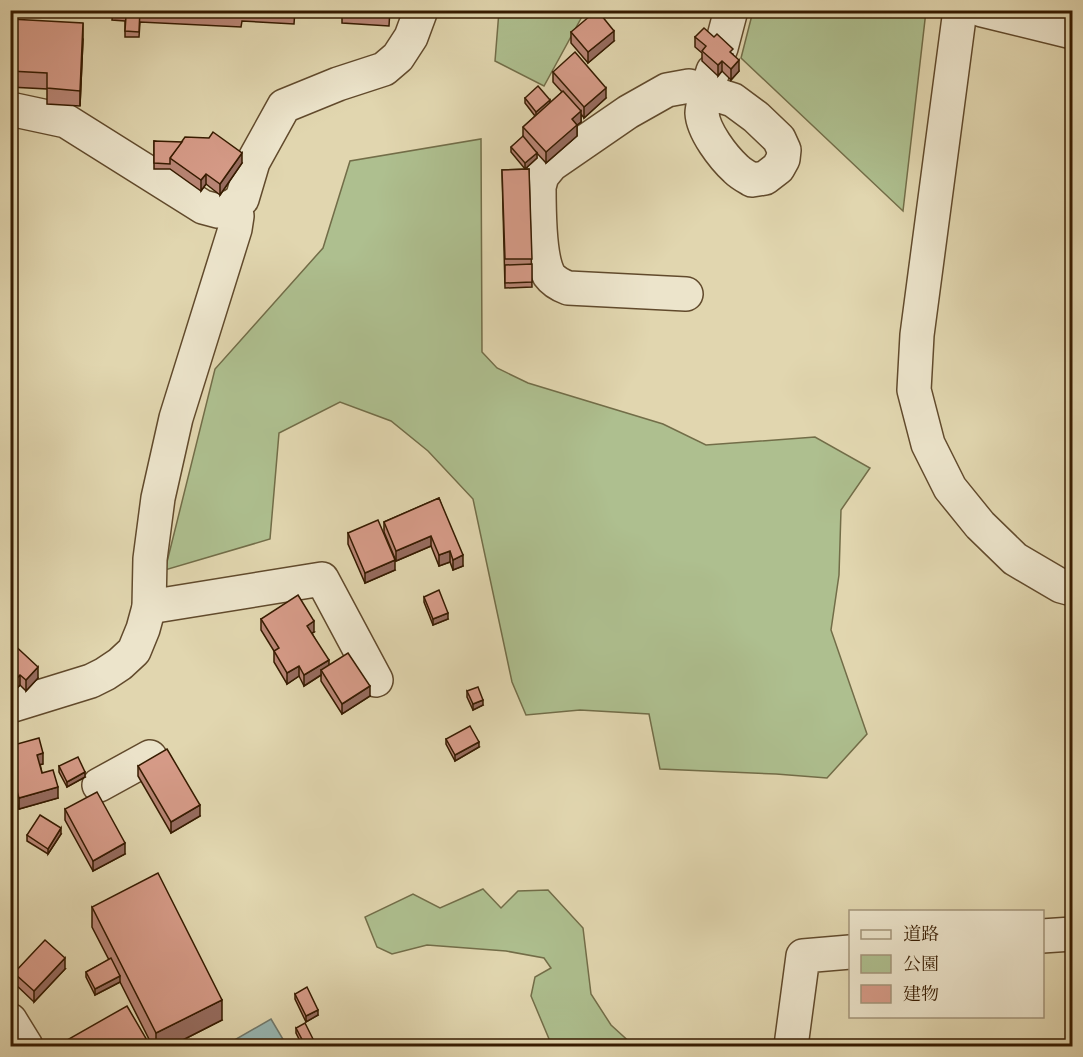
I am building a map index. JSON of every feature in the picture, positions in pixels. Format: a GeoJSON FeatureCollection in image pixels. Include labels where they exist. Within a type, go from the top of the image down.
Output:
{"type":"FeatureCollection","features":[{"type":"Feature","properties":{"kind":"street"},"geometry":{"type":"LineString","coordinates":[[10,109],[66,120],[203,207],[218,211],[233,206],[242,199],[253,162],[284,106],[338,84],[384,69],[398,57],[405,47],[421,10]]}},
{"type":"Feature","properties":{"kind":"street"},"geometry":{"type":"LineString","coordinates":[[686,294],[568,288],[557,284],[550,276],[543,261],[539,187],[542,176],[550,165],[628,112],[667,90],[689,87],[714,71],[731,10]]}},
{"type":"Feature","properties":{"kind":"street"},"geometry":{"type":"LineString","coordinates":[[960,10],[917,335],[914,390],[928,444],[957,498],[980,525],[1015,559],[1061,586],[1072,589]]}},
{"type":"Feature","properties":{"kind":"street"},"geometry":{"type":"LineString","coordinates":[[982,10],[1072,32]]}},
{"type":"Feature","properties":{"kind":"street"},"geometry":{"type":"LineString","coordinates":[[10,706],[91,681],[120,664],[134,651],[149,607],[150,559],[158,498],[176,418],[235,229],[237,216],[233,206]]}},
{"type":"Feature","properties":{"kind":"street"},"geometry":{"type":"LineString","coordinates":[[149,607],[322,579],[376,680]]}},
{"type":"Feature","properties":{"kind":"street"},"geometry":{"type":"LineString","coordinates":[[99,785],[150,757]]}},
{"type":"Feature","properties":{"kind":"street"},"geometry":{"type":"LineString","coordinates":[[1044,936],[1072,934]]}},
{"type":"Feature","properties":{"kind":"street"},"geometry":{"type":"LineString","coordinates":[[790,1047],[803,956],[849,952]]}},
{"type":"Feature","properties":{"kind":"street"},"geometry":{"type":"LineString","coordinates":[[10,1021],[26,1047]]}},
{"type":"Feature","properties":{"kind":"green space"},"geometry":{"type":"Polygon","coordinates":[[[499,11],[585,11],[544,86],[495,61],[499,11]]]}},
{"type":"Feature","properties":{"kind":"green space"},"geometry":{"type":"Polygon","coordinates":[[[753,11],[926,11],[903,211],[741,58],[753,11]]]}},
{"type":"Feature","properties":{"kind":"green space"},"geometry":{"type":"Polygon","coordinates":[[[481,139],[482,352],[497,368],[528,383],[663,424],[706,445],[815,437],[870,468],[841,510],[839,575],[831,630],[867,734],[827,778],[660,769],[649,714],[580,710],[526,715],[512,682],[473,499],[428,451],[391,421],[340,402],[279,433],[270,539],[165,570],[215,369],[323,248],[350,161],[481,139]]]}},
{"type":"Feature","properties":{"kind":"green space"},"geometry":{"type":"Polygon","coordinates":[[[483,889],[501,908],[518,891],[548,890],[583,928],[591,994],[611,1025],[634,1046],[552,1046],[531,996],[535,977],[551,968],[544,958],[506,951],[427,945],[392,954],[377,947],[365,917],[413,894],[440,908],[483,889]]]}},
{"type":"Feature","properties":{"kind":"water"},"geometry":{"type":"Polygon","coordinates":[[[271,1019],[287,1046],[224,1046],[271,1019]]]}},
{"type":"Feature","properties":{"kind":"building"},"geometry":{"type":"Polygon","coordinates":[[[113,10],[140,10],[139,32],[125,31],[126,16],[112,15],[113,10]]]}},
{"type":"Feature","properties":{"kind":"building"},"geometry":{"type":"Polygon","coordinates":[[[342,10],[389,10],[389,15],[342,13],[342,10]]]}},
{"type":"Feature","properties":{"kind":"building"},"geometry":{"type":"Polygon","coordinates":[[[597,10],[614,31],[588,52],[571,32],[597,10]]]}},
{"type":"Feature","properties":{"kind":"building"},"geometry":{"type":"Polygon","coordinates":[[[10,19],[83,23],[80,91],[47,88],[47,73],[10,71],[10,19]]]}},
{"type":"Feature","properties":{"kind":"building"},"geometry":{"type":"Polygon","coordinates":[[[704,28],[714,37],[717,34],[733,49],[730,52],[739,60],[731,69],[722,61],[718,65],[702,51],[706,46],[695,37],[704,28]]]}},
{"type":"Feature","properties":{"kind":"building"},"geometry":{"type":"Polygon","coordinates":[[[575,52],[606,88],[584,107],[553,72],[575,52]]]}},
{"type":"Feature","properties":{"kind":"building"},"geometry":{"type":"Polygon","coordinates":[[[538,86],[550,100],[536,112],[525,98],[538,86]]]}},
{"type":"Feature","properties":{"kind":"building"},"geometry":{"type":"Polygon","coordinates":[[[563,91],[581,111],[572,119],[577,125],[546,152],[523,127],[563,91]]]}},
{"type":"Feature","properties":{"kind":"building"},"geometry":{"type":"Polygon","coordinates":[[[213,132],[242,153],[220,184],[206,174],[201,180],[170,158],[185,137],[209,138],[213,132]]]}},
{"type":"Feature","properties":{"kind":"building"},"geometry":{"type":"Polygon","coordinates":[[[523,136],[537,153],[525,163],[511,147],[523,136]]]}},
{"type":"Feature","properties":{"kind":"building"},"geometry":{"type":"Polygon","coordinates":[[[154,141],[182,142],[170,158],[170,164],[154,163],[154,141]]]}},
{"type":"Feature","properties":{"kind":"building"},"geometry":{"type":"Polygon","coordinates":[[[529,169],[532,259],[505,259],[502,170],[529,169]]]}},
{"type":"Feature","properties":{"kind":"building"},"geometry":{"type":"Polygon","coordinates":[[[532,264],[532,282],[505,283],[505,265],[532,264]]]}},
{"type":"Feature","properties":{"kind":"building"},"geometry":{"type":"Polygon","coordinates":[[[439,498],[463,555],[453,560],[450,551],[439,555],[431,536],[396,551],[384,522],[439,498]]]}},
{"type":"Feature","properties":{"kind":"building"},"geometry":{"type":"Polygon","coordinates":[[[378,520],[395,560],[365,573],[348,533],[378,520]]]}},
{"type":"Feature","properties":{"kind":"building"},"geometry":{"type":"Polygon","coordinates":[[[439,590],[448,613],[433,619],[424,597],[439,590]]]}},
{"type":"Feature","properties":{"kind":"building"},"geometry":{"type":"Polygon","coordinates":[[[298,595],[314,621],[307,626],[329,660],[304,675],[299,666],[287,673],[274,651],[279,648],[261,619],[298,595]]]}},
{"type":"Feature","properties":{"kind":"building"},"geometry":{"type":"Polygon","coordinates":[[[10,641],[38,667],[26,680],[20,675],[10,685],[10,641]]]}},
{"type":"Feature","properties":{"kind":"building"},"geometry":{"type":"Polygon","coordinates":[[[348,653],[370,686],[342,704],[321,670],[348,653]]]}},
{"type":"Feature","properties":{"kind":"building"},"geometry":{"type":"Polygon","coordinates":[[[478,687],[483,700],[473,704],[467,691],[478,687]]]}},
{"type":"Feature","properties":{"kind":"building"},"geometry":{"type":"Polygon","coordinates":[[[470,726],[479,742],[455,755],[446,739],[470,726]]]}},
{"type":"Feature","properties":{"kind":"building"},"geometry":{"type":"Polygon","coordinates":[[[39,738],[43,753],[37,755],[42,773],[53,770],[58,787],[19,798],[10,768],[10,746],[39,738]]]}},
{"type":"Feature","properties":{"kind":"building"},"geometry":{"type":"Polygon","coordinates":[[[167,749],[200,805],[171,822],[138,766],[167,749]]]}},
{"type":"Feature","properties":{"kind":"building"},"geometry":{"type":"Polygon","coordinates":[[[78,757],[85,772],[67,782],[59,766],[78,757]]]}},
{"type":"Feature","properties":{"kind":"building"},"geometry":{"type":"Polygon","coordinates":[[[97,792],[125,843],[93,861],[65,809],[97,792]]]}},
{"type":"Feature","properties":{"kind":"building"},"geometry":{"type":"Polygon","coordinates":[[[40,815],[61,828],[48,849],[27,835],[40,815]]]}},
{"type":"Feature","properties":{"kind":"building"},"geometry":{"type":"Polygon","coordinates":[[[158,873],[222,1000],[156,1033],[92,907],[158,873]]]}},
{"type":"Feature","properties":{"kind":"building"},"geometry":{"type":"Polygon","coordinates":[[[45,940],[65,958],[34,991],[14,973],[45,940]]]}},
{"type":"Feature","properties":{"kind":"building"},"geometry":{"type":"Polygon","coordinates":[[[111,958],[120,976],[95,989],[86,972],[111,958]]]}},
{"type":"Feature","properties":{"kind":"building"},"geometry":{"type":"Polygon","coordinates":[[[307,987],[318,1010],[306,1016],[295,994],[307,987]]]}},
{"type":"Feature","properties":{"kind":"building"},"geometry":{"type":"Polygon","coordinates":[[[127,1006],[151,1047],[61,1047],[60,1044],[127,1006]]]}},
{"type":"Feature","properties":{"kind":"building"},"geometry":{"type":"Polygon","coordinates":[[[305,1023],[317,1047],[303,1047],[305,1045],[296,1028],[305,1023]]]}}]}
